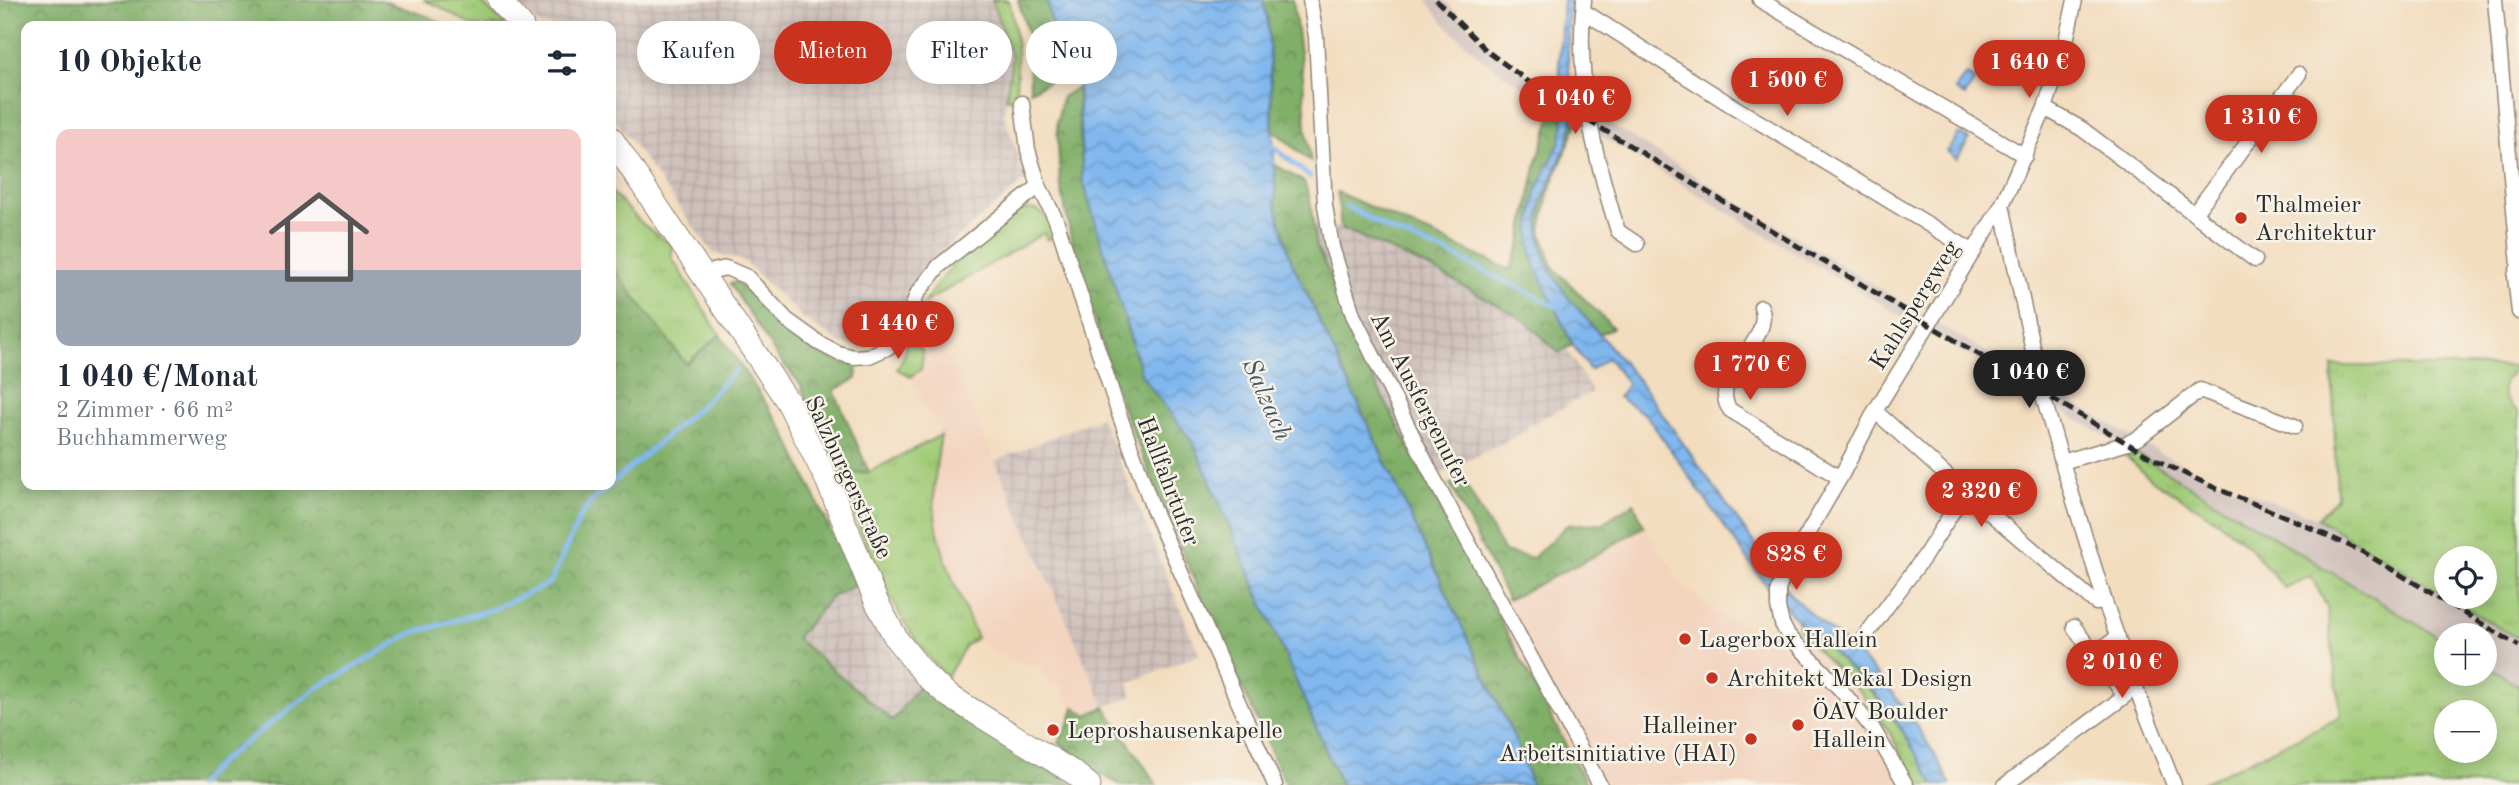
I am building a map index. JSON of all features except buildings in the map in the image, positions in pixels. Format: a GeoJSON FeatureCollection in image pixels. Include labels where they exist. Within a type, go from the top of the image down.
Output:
{"type":"FeatureCollection","features":[{"type":"Feature","properties":{"kind":"main road"},"geometry":{"type":"LineString","coordinates":[[499,0],[518,21]]}},
{"type":"Feature","properties":{"kind":"main road","name":"Salzburgerstraße"},"geometry":{"type":"LineString","coordinates":[[616,146],[788,402],[828,482],[876,601],[897,640],[927,677],[949,696],[1089,785]]}},
{"type":"Feature","properties":{"kind":"street","name":"Am Ausfergenufer"},"geometry":{"type":"LineString","coordinates":[[1310,0],[1316,37],[1325,206],[1332,247],[1353,315],[1433,477],[1600,785]]}},
{"type":"Feature","properties":{"kind":"street"},"geometry":{"type":"LineString","coordinates":[[1760,0],[2025,156]]}},
{"type":"Feature","properties":{"kind":"street","name":"Kahlspergweg"},"geometry":{"type":"LineString","coordinates":[[1906,785],[1872,729],[1842,690],[1788,635],[1778,607],[1778,590],[1792,558],[1840,478],[1875,411],[2002,205],[2045,108],[2064,50],[2075,0]]}},
{"type":"Feature","properties":{"kind":"street"},"geometry":{"type":"LineString","coordinates":[[2495,0],[2519,265],[2515,276],[2519,312]]}},
{"type":"Feature","properties":{"kind":"street"},"geometry":{"type":"LineString","coordinates":[[1583,6],[1582,51],[1592,133],[1618,231],[1637,244]]}},
{"type":"Feature","properties":{"kind":"street"},"geometry":{"type":"LineString","coordinates":[[1583,6],[1731,105],[1974,252]]}},
{"type":"Feature","properties":{"kind":"street"},"geometry":{"type":"LineString","coordinates":[[2194,214],[2299,74]]}},
{"type":"Feature","properties":{"kind":"street","name":"Hallfahrtufer"},"geometry":{"type":"LineString","coordinates":[[1022,103],[1028,150],[1039,186],[1056,220],[1153,509],[1275,785]]}},
{"type":"Feature","properties":{"kind":"street"},"geometry":{"type":"LineString","coordinates":[[2045,108],[2082,129],[2255,260]]}},
{"type":"Feature","properties":{"kind":"street"},"geometry":{"type":"LineString","coordinates":[[700,274],[726,268],[747,277],[787,320],[819,343],[838,353],[855,357],[869,356],[887,348],[901,337],[917,294],[939,266],[1039,186]]}},
{"type":"Feature","properties":{"kind":"street"},"geometry":{"type":"LineString","coordinates":[[2002,205],[2042,393],[2062,462],[2105,602],[2174,785]]}},
{"type":"Feature","properties":{"kind":"street"},"geometry":{"type":"LineString","coordinates":[[1761,307],[1765,316],[1762,328],[1724,389],[1724,402],[1730,410],[1840,478]]}},
{"type":"Feature","properties":{"kind":"street"},"geometry":{"type":"LineString","coordinates":[[2062,462],[2140,437],[2200,390],[2295,426]]}},
{"type":"Feature","properties":{"kind":"street"},"geometry":{"type":"LineString","coordinates":[[1875,411],[1965,492],[2096,603],[2105,602]]}},
{"type":"Feature","properties":{"kind":"street"},"geometry":{"type":"LineString","coordinates":[[1861,640],[1924,557],[1965,492]]}},
{"type":"Feature","properties":{"kind":"street"},"geometry":{"type":"LineString","coordinates":[[2005,785],[2125,696],[2074,627]]}},
{"type":"Feature","properties":{"kind":"street"},"geometry":{"type":"LineString","coordinates":[[2094,654],[2118,637]]}},
{"type":"Feature","properties":{"kind":"shaded area"},"geometry":{"type":"Polygon","coordinates":[[[513,0],[992,0],[999,21],[906,21],[906,84],[1008,84],[1004,114],[1025,180],[931,260],[912,289],[906,311],[895,328],[880,341],[861,346],[840,343],[803,318],[743,260],[713,253],[616,121],[616,21],[536,21],[513,0]]]}},
{"type":"Feature","properties":{"kind":"shaded area"},"geometry":{"type":"Polygon","coordinates":[[[1427,0],[1444,0],[1488,45],[1521,70],[1938,324],[2161,454],[2235,488],[2317,518],[2434,588],[2434,609],[2469,609],[2492,623],[2434,623],[2434,636],[2132,451],[1546,103],[1482,59],[1443,22],[1427,0]]]}},
{"type":"Feature","properties":{"kind":"shaded area"},"geometry":{"type":"Polygon","coordinates":[[[1313,223],[1341,228],[1434,270],[1524,320],[1559,353],[1566,348],[1592,392],[1526,427],[1529,430],[1426,481],[1360,354],[1316,247],[1313,223]]]}},
{"type":"Feature","properties":{"kind":"shaded area"},"geometry":{"type":"Polygon","coordinates":[[[924,303],[1105,707],[1087,715],[1074,707],[1061,684],[1050,688],[1040,665],[1016,662],[997,654],[977,638],[946,564],[934,507],[936,462],[941,435],[911,377],[921,369],[921,348],[906,342],[924,303]]]}},
{"type":"Feature","properties":{"kind":"shaded area"},"geometry":{"type":"Polygon","coordinates":[[[1101,417],[1199,654],[1128,683],[1133,696],[1105,707],[995,461],[1101,417]]]}},
{"type":"Feature","properties":{"kind":"shaded area"},"geometry":{"type":"Polygon","coordinates":[[[1644,526],[1683,585],[1712,610],[1785,649],[1805,637],[1861,693],[1890,733],[1917,785],[1587,785],[1494,608],[1592,557],[1644,526]]]}},
{"type":"Feature","properties":{"kind":"shaded area"},"geometry":{"type":"Polygon","coordinates":[[[856,585],[877,629],[920,684],[894,722],[796,638],[831,597],[856,585]]]}},
{"type":"Feature","properties":{"kind":"shaded area"},"geometry":{"type":"Polygon","coordinates":[[[2497,626],[2519,639],[2519,686],[2497,673],[2497,626]]]}},
{"type":"Feature","properties":{"kind":"green space"},"geometry":{"type":"Polygon","coordinates":[[[0,0],[381,0],[437,21],[21,21],[21,490],[616,490],[616,273],[686,364],[720,335],[785,432],[856,585],[831,597],[796,638],[893,721],[920,684],[981,729],[1074,785],[0,785],[0,0]]]}},
{"type":"Feature","properties":{"kind":"green space"},"geometry":{"type":"Polygon","coordinates":[[[423,0],[479,0],[501,21],[464,21],[423,0]]]}},
{"type":"Feature","properties":{"kind":"green space"},"geometry":{"type":"Polygon","coordinates":[[[992,0],[1009,0],[1017,49],[1015,99],[1006,99],[1008,84],[1012,84],[1012,21],[999,21],[992,0]]]}},
{"type":"Feature","properties":{"kind":"green space"},"geometry":{"type":"Polygon","coordinates":[[[1018,0],[1047,0],[1052,21],[1026,21],[1026,28],[1018,0]]]}},
{"type":"Feature","properties":{"kind":"green space"},"geometry":{"type":"Polygon","coordinates":[[[1263,0],[1293,0],[1311,162],[1273,130],[1268,22],[1263,0]]]}},
{"type":"Feature","properties":{"kind":"green space"},"geometry":{"type":"Polygon","coordinates":[[[1030,84],[1045,84],[1030,91],[1030,84]]]}},
{"type":"Feature","properties":{"kind":"green space"},"geometry":{"type":"Polygon","coordinates":[[[1077,88],[1083,181],[1142,376],[1194,444],[1341,785],[1286,785],[1197,587],[1122,407],[1076,263],[1060,182],[1057,122],[1062,97],[1077,88]]]}},
{"type":"Feature","properties":{"kind":"green space"},"geometry":{"type":"Polygon","coordinates":[[[1554,110],[1577,124],[1548,194],[1541,231],[1553,267],[1613,328],[1559,353],[1524,320],[1434,270],[1341,228],[1337,192],[1510,270],[1520,246],[1537,161],[1554,110]]]}},
{"type":"Feature","properties":{"kind":"green space"},"geometry":{"type":"Polygon","coordinates":[[[1274,164],[1304,182],[1310,198],[1316,247],[1360,354],[1587,785],[1532,785],[1516,742],[1291,260],[1276,206],[1274,164]]]}},
{"type":"Feature","properties":{"kind":"green space"},"geometry":{"type":"Polygon","coordinates":[[[616,197],[645,226],[672,245],[672,258],[720,335],[686,364],[616,273],[616,197]]]}},
{"type":"Feature","properties":{"kind":"green space"},"geometry":{"type":"Polygon","coordinates":[[[1033,209],[1048,218],[1054,235],[1047,240],[1044,233],[924,303],[942,277],[975,245],[1012,216],[1022,210],[1033,209]]]}},
{"type":"Feature","properties":{"kind":"green space"},"geometry":{"type":"Polygon","coordinates":[[[736,282],[815,351],[844,364],[856,364],[857,379],[834,390],[869,472],[838,474],[816,431],[801,385],[776,355],[730,284],[736,282]]]}},
{"type":"Feature","properties":{"kind":"green space"},"geometry":{"type":"Polygon","coordinates":[[[906,342],[921,348],[923,355],[921,369],[911,377],[897,369],[905,354],[906,342]]]}},
{"type":"Feature","properties":{"kind":"green space"},"geometry":{"type":"Polygon","coordinates":[[[2332,366],[2519,366],[2507,378],[2503,389],[2507,401],[2519,412],[2519,639],[2497,626],[2497,623],[2492,623],[2468,609],[2497,609],[2497,546],[2434,546],[2434,589],[2317,518],[2337,498],[2332,366]]]}},
{"type":"Feature","properties":{"kind":"green space"},"geometry":{"type":"Polygon","coordinates":[[[941,435],[934,488],[939,538],[950,573],[977,638],[966,645],[947,677],[928,656],[896,608],[838,474],[869,472],[941,435]]]}},
{"type":"Feature","properties":{"kind":"green space"},"geometry":{"type":"Polygon","coordinates":[[[2132,451],[2434,635],[2434,686],[2497,686],[2497,672],[2519,686],[2519,785],[2198,785],[2341,717],[2327,607],[2311,576],[2284,588],[2251,548],[2219,522],[2148,477],[2125,455],[2132,451]]]}},
{"type":"Feature","properties":{"kind":"green space"},"geometry":{"type":"Polygon","coordinates":[[[1465,483],[1504,552],[1533,558],[1567,525],[1602,523],[1634,503],[1644,526],[1592,557],[1508,600],[1450,484],[1465,483]]]}},
{"type":"Feature","properties":{"kind":"green space"},"geometry":{"type":"Polygon","coordinates":[[[1797,620],[1874,695],[1906,736],[1934,785],[1917,785],[1890,733],[1861,693],[1804,637],[1797,620]]]}},
{"type":"Feature","properties":{"kind":"green space"},"geometry":{"type":"Polygon","coordinates":[[[1074,707],[1087,715],[1105,707],[1157,785],[1120,785],[1079,761],[1059,742],[1070,722],[1074,707]]]}},
{"type":"Feature","properties":{"kind":"water","name":"Salzach"},"geometry":{"type":"Polygon","coordinates":[[[1047,0],[1263,0],[1268,22],[1276,206],[1291,260],[1516,742],[1532,785],[1341,785],[1194,444],[1142,376],[1083,181],[1078,84],[1117,84],[1117,21],[1052,21],[1047,0]]]}},
{"type":"Feature","properties":{"kind":"water"},"geometry":{"type":"Polygon","coordinates":[[[1563,0],[1571,0],[1568,56],[1573,124],[1566,147],[1542,200],[1539,222],[1541,243],[1548,266],[1567,296],[1638,380],[1791,595],[1856,653],[1897,699],[1921,732],[1951,785],[1934,785],[1899,725],[1869,686],[1797,620],[1762,580],[1646,415],[1618,397],[1628,384],[1608,358],[1590,370],[1573,345],[1536,268],[1530,234],[1536,191],[1560,142],[1564,123],[1559,61],[1563,0]]]}},
{"type":"Feature","properties":{"kind":"water"},"geometry":{"type":"Polygon","coordinates":[[[1966,74],[1975,80],[1965,96],[1955,90],[1966,74]]]}},
{"type":"Feature","properties":{"kind":"water"},"geometry":{"type":"Polygon","coordinates":[[[1959,133],[1969,139],[1957,159],[1947,152],[1959,133]]]}},
{"type":"Feature","properties":{"kind":"waterway"},"geometry":{"type":"LineString","coordinates":[[1269,143],[1310,177]]}},
{"type":"Feature","properties":{"kind":"waterway"},"geometry":{"type":"LineString","coordinates":[[1346,206],[1391,231],[1450,254],[1561,309]]}},
{"type":"Feature","properties":{"kind":"waterway"},"geometry":{"type":"LineString","coordinates":[[616,480],[703,404],[736,370]]}},
{"type":"Feature","properties":{"kind":"waterway"},"geometry":{"type":"LineString","coordinates":[[198,785],[221,761],[314,690],[410,634],[493,609],[550,583],[580,517],[604,490]]}},
{"type":"Feature","properties":{"kind":"railway"},"geometry":{"type":"LineString","coordinates":[[1436,0],[1487,51],[1552,99],[2150,457],[2363,552],[2519,646]]}},
{"type":"Feature","properties":{"kind":"place","name":"Thalmeier Architektur"},"geometry":{"type":"Point","coordinates":[2241,218]}},
{"type":"Feature","properties":{"kind":"place","name":"Lagerbox Hallein"},"geometry":{"type":"Point","coordinates":[1685,639]}},
{"type":"Feature","properties":{"kind":"place","name":"Architekt Mekal Design"},"geometry":{"type":"Point","coordinates":[1712,678]}},
{"type":"Feature","properties":{"kind":"place","name":"ÖAV Boulder Hallein"},"geometry":{"type":"Point","coordinates":[1798,725]}},
{"type":"Feature","properties":{"kind":"place","name":"Leproshausenkapelle"},"geometry":{"type":"Point","coordinates":[1053,730]}},
{"type":"Feature","properties":{"kind":"place","name":"Halleiner Arbeitsinitiative (HAI)"},"geometry":{"type":"Point","coordinates":[1751,739]}}]}
